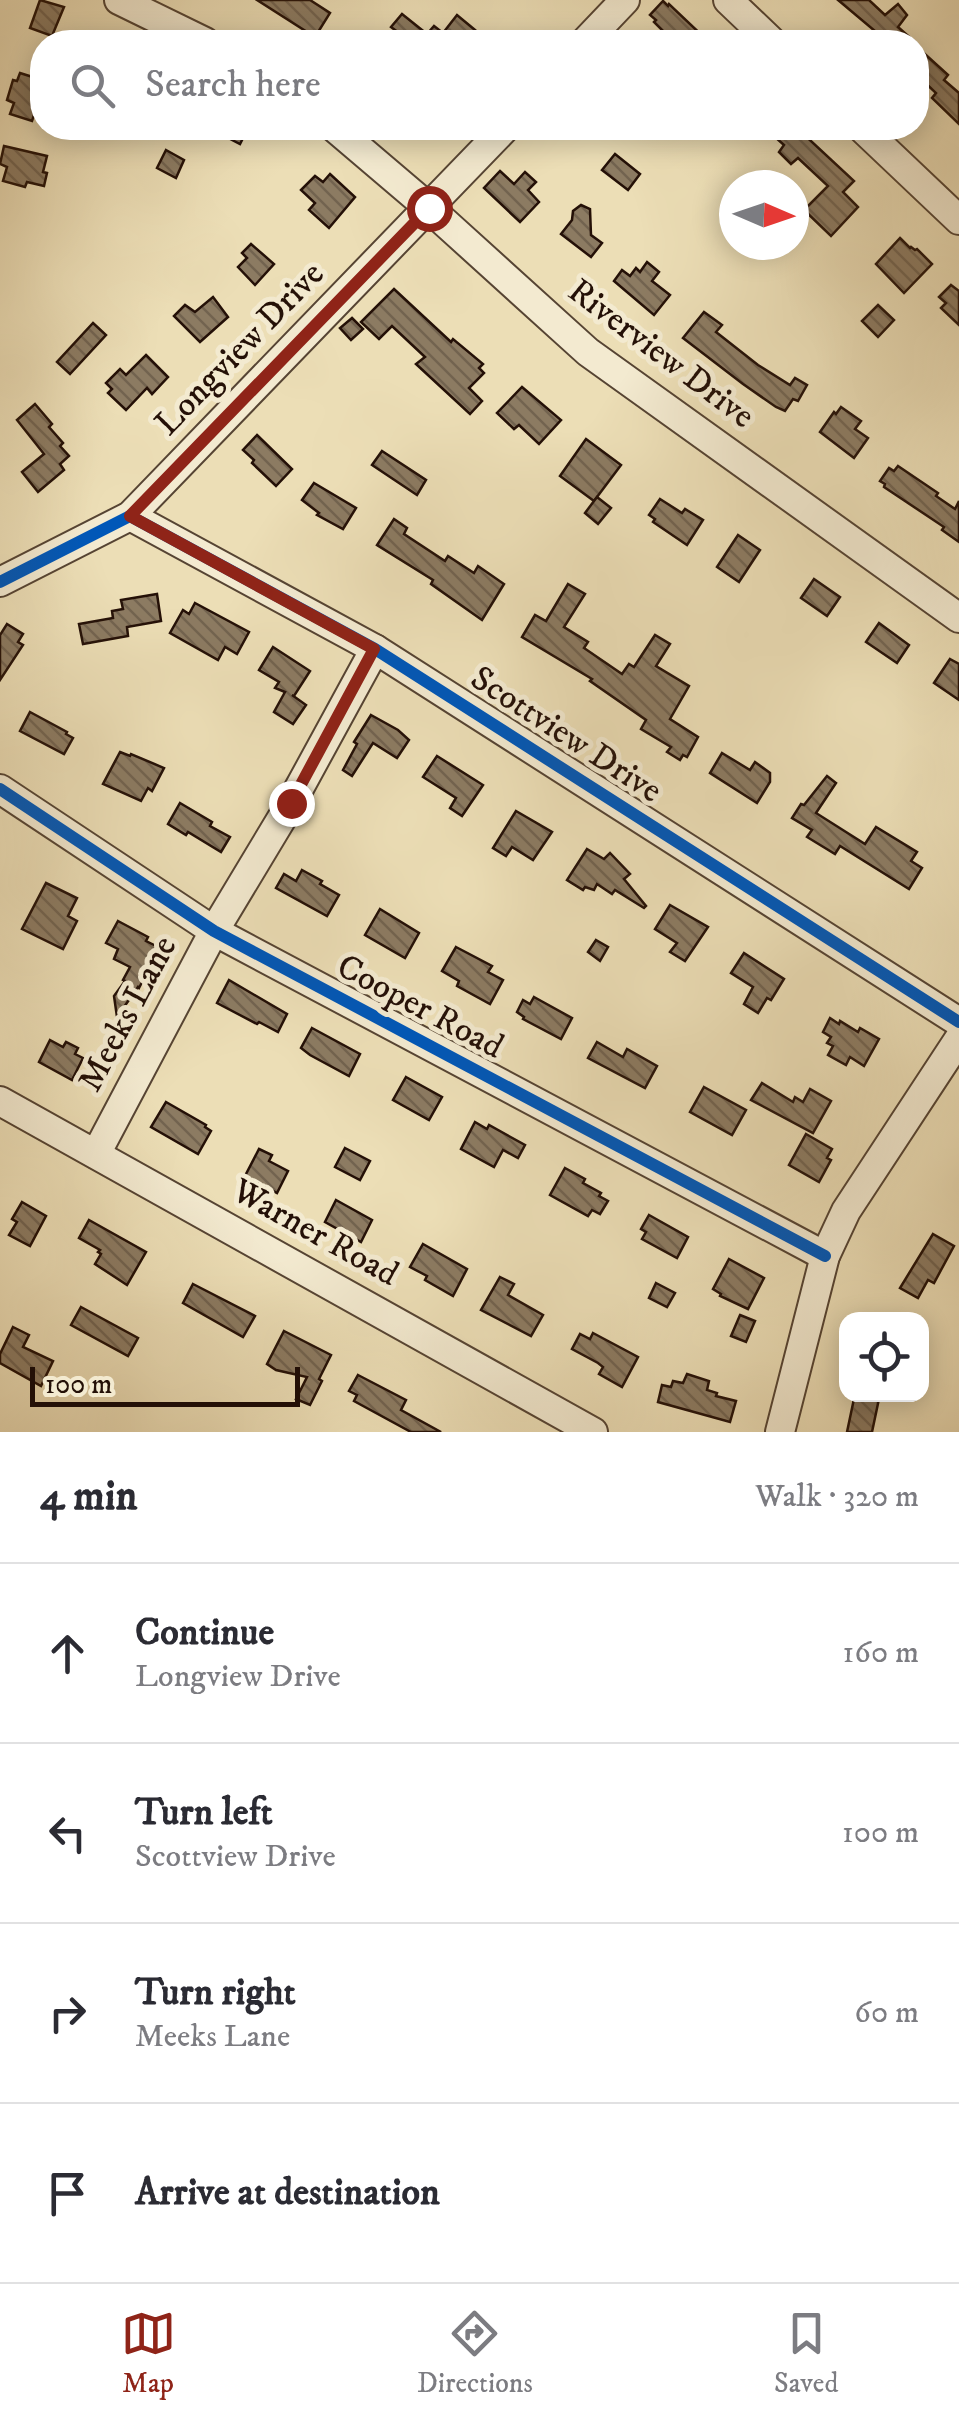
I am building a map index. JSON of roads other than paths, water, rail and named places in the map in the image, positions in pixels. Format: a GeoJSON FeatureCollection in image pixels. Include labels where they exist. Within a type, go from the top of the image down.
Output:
{"type":"FeatureCollection","features":[{"type":"Feature","properties":{"kind":"street"},"geometry":{"type":"LineString","coordinates":[[120,0],[181,30]]}},
{"type":"Feature","properties":{"kind":"street"},"geometry":{"type":"LineString","coordinates":[[596,30],[625,0]]}},
{"type":"Feature","properties":{"kind":"street"},"geometry":{"type":"LineString","coordinates":[[728,0],[759,30]]}},
{"type":"Feature","properties":{"kind":"street","name":"Riverview Drive"},"geometry":{"type":"LineString","coordinates":[[349,140],[588,352],[959,618]]}},
{"type":"Feature","properties":{"kind":"street","name":"Longview Drive"},"geometry":{"type":"LineString","coordinates":[[0,582],[130,516],[494,140]]}},
{"type":"Feature","properties":{"kind":"street"},"geometry":{"type":"LineString","coordinates":[[875,140],[959,220]]}},
{"type":"Feature","properties":{"kind":"street","name":"Scottview Drive"},"geometry":{"type":"LineString","coordinates":[[130,516],[374,649],[959,1022]]}},
{"type":"Feature","properties":{"kind":"street","name":"Meeks Lane"},"geometry":{"type":"LineString","coordinates":[[96,1154],[214,931],[291,803],[374,649]]}},
{"type":"Feature","properties":{"kind":"street","name":"Cooper Road"},"geometry":{"type":"LineString","coordinates":[[0,789],[214,931],[825,1256]]}},
{"type":"Feature","properties":{"kind":"street"},"geometry":{"type":"LineString","coordinates":[[780,1432],[825,1256],[846,1211],[959,1039]]}},
{"type":"Feature","properties":{"kind":"street","name":"Warner Road"},"geometry":{"type":"LineString","coordinates":[[0,1101],[592,1432]]}}]}
